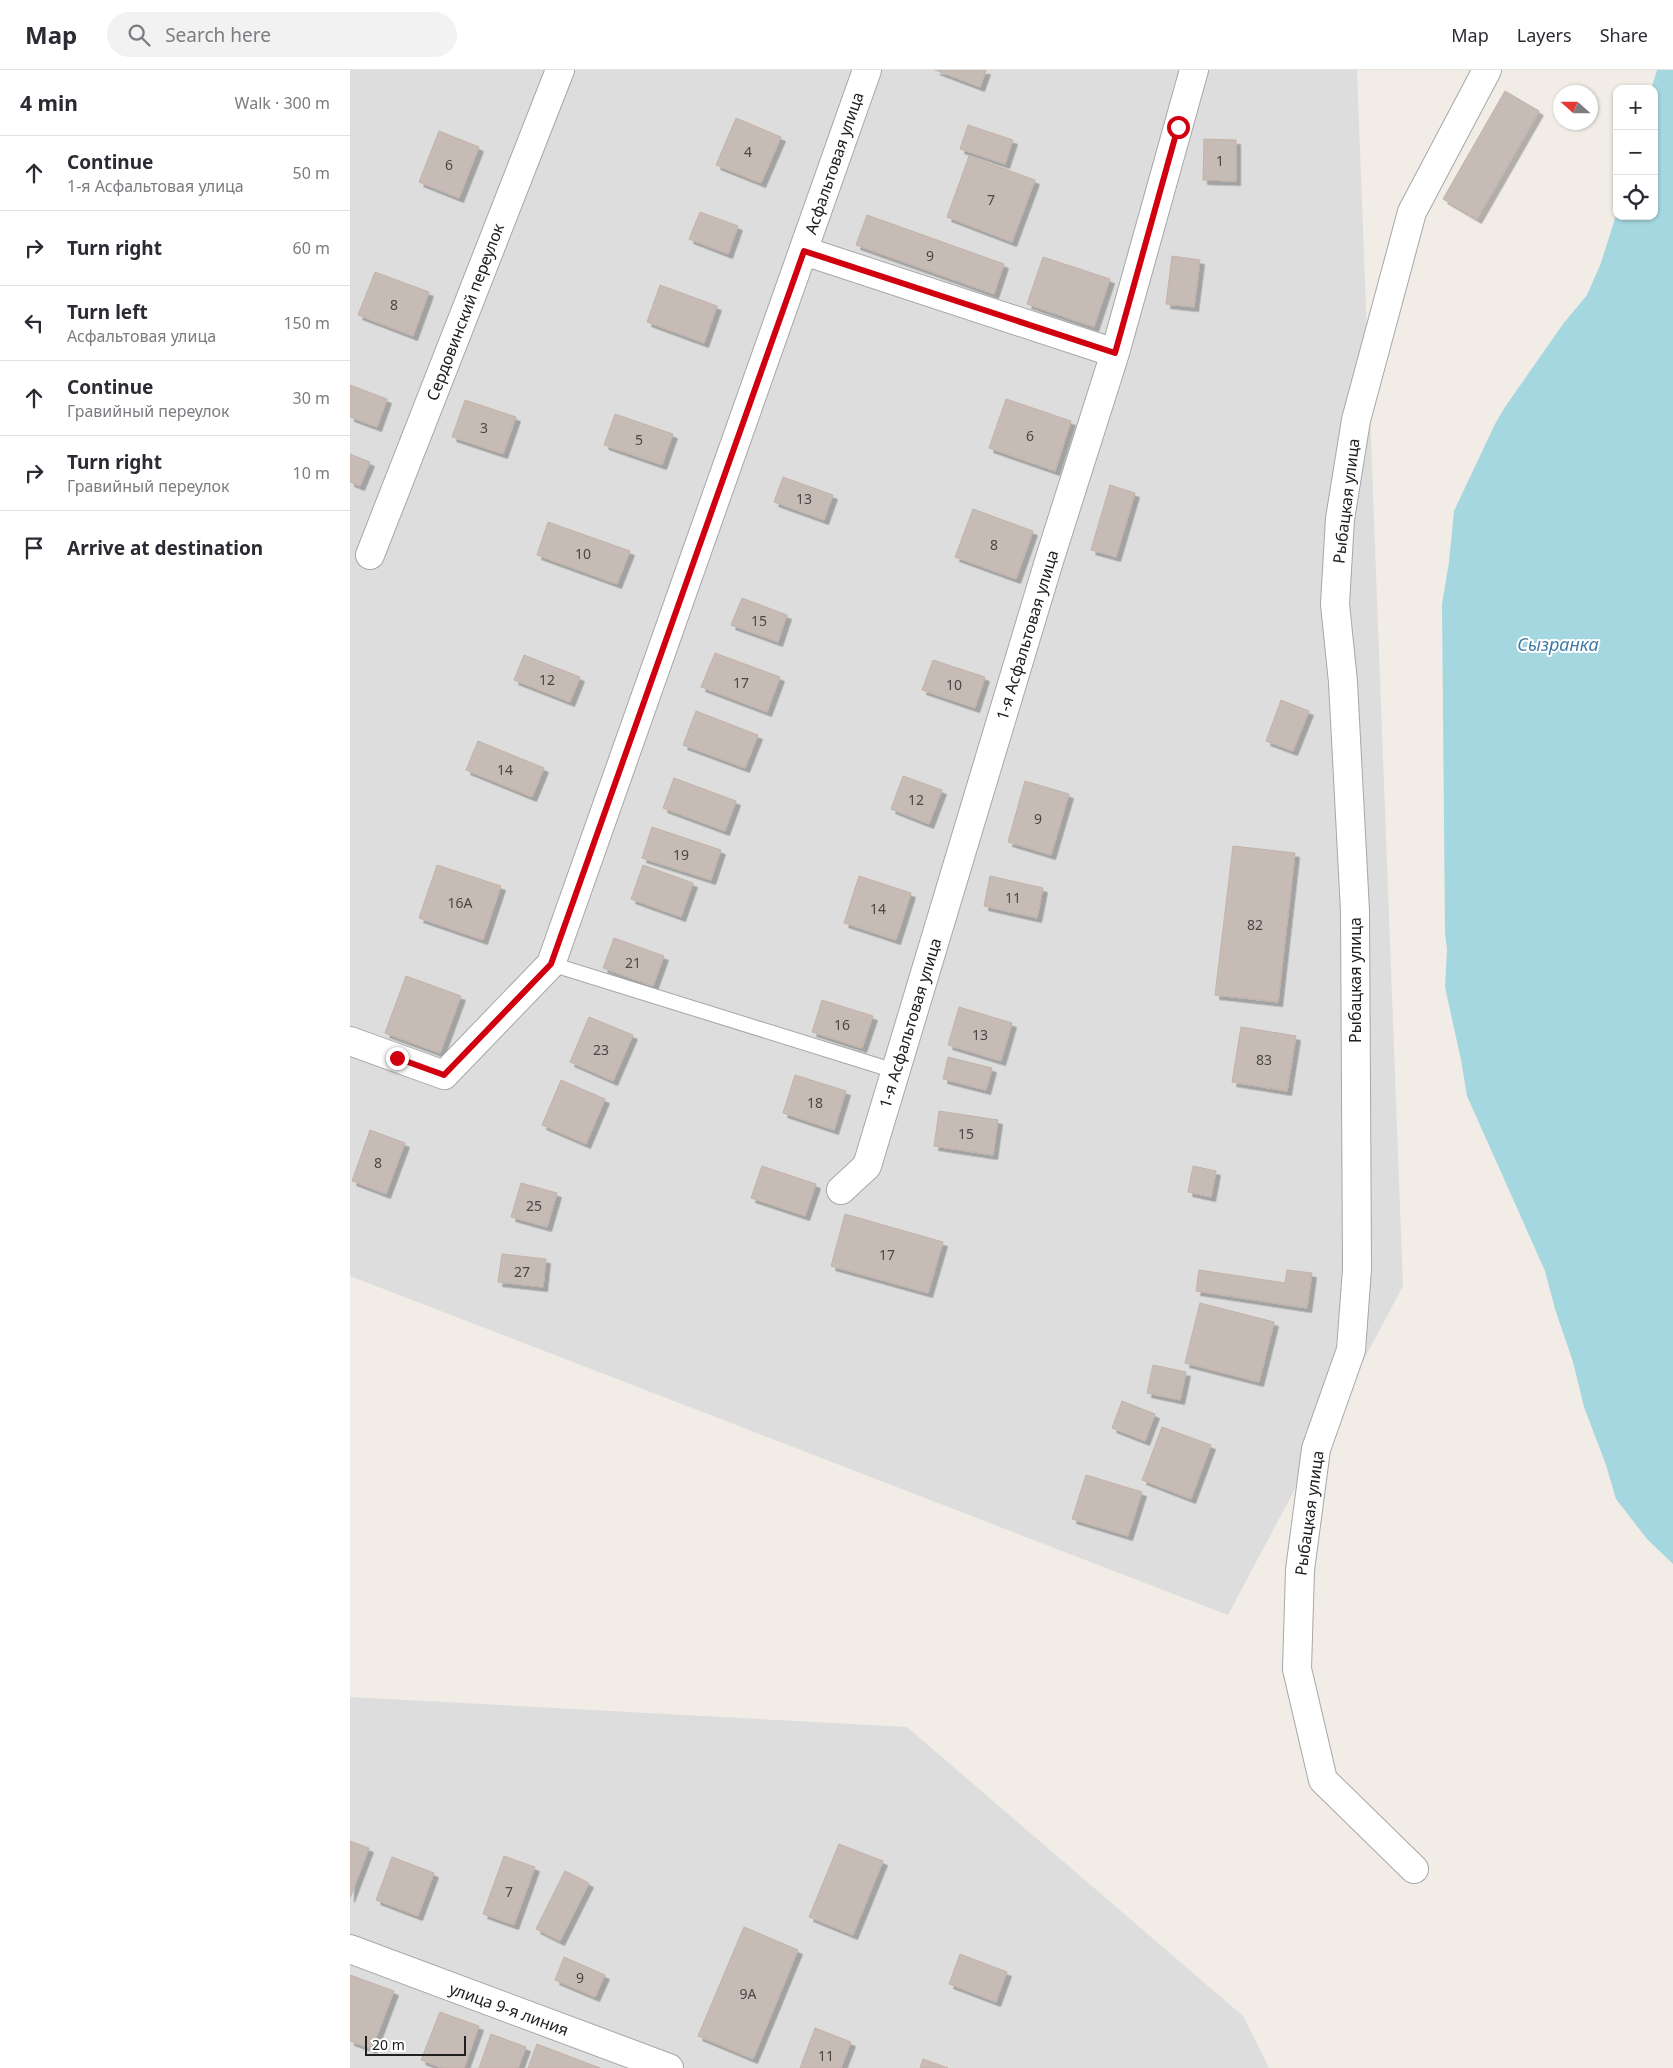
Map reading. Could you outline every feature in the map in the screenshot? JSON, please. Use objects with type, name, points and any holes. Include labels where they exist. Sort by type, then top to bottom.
[{"type":"street","name":"Сердовинский переулок","points":[[370,555],[560,70]]},
{"type":"street","name":"Асфальтовая улица","points":[[551,964],[804,251],[866,70]]},
{"type":"street","name":"1-я Асфальтовая улица","points":[[841,1190],[867,1166],[1046,570],[1115,353],[1194,70]]},
{"type":"street","name":"Рыбацкая улица","points":[[1414,1869],[1323,1780],[1296,1669],[1300,1570],[1316,1449],[1351,1350],[1357,1269],[1355,911],[1343,682],[1336,604],[1340,519],[1356,420],[1412,212],[1486,70]]},
{"type":"street","points":[[804,251],[1115,353]]},
{"type":"street","points":[[350,1041],[444,1075],[551,964]]},
{"type":"street","name":"улица 9-я линия","points":[[350,1949],[669,2068]]},
{"type":"lane","points":[[551,964],[895,1071]]},
{"type":"shaded area","points":[[350,70],[1357,70],[1403,1286],[1228,1615],[350,1276]]},
{"type":"shaded area","points":[[350,1697],[907,1727],[1243,2016],[1269,2068],[350,2068]]},
{"type":"water","name":"Сызранка","points":[[1657,70],[1673,70],[1673,1564],[1647,1539],[1616,1499],[1606,1465],[1584,1407],[1573,1362],[1555,1309],[1545,1271],[1467,1096],[1445,987],[1447,949],[1445,933],[1442,604],[1449,562],[1454,511],[1505,407],[1563,324],[1587,295],[1601,263],[1614,220],[1658,220],[1658,85],[1652,85]]},
{"type":"building","points":[[935,70],[986,70],[980,87]]},
{"type":"building","points":[[1505,91],[1539,111],[1477,219],[1443,199]]},
{"type":"building","points":[[736,118],[781,137],[761,183],[716,165]]},
{"type":"building","points":[[968,125],[1013,140],[1005,164],[960,149]]},
{"type":"building","points":[[439,131],[479,147],[459,198],[419,182]]},
{"type":"building","points":[[1204,139],[1236,140],[1236,181],[1203,180]]},
{"type":"building","points":[[969,156],[1035,180],[1012,242],[947,217]]},
{"type":"building","points":[[700,212],[738,226],[728,254],[689,239]]},
{"type":"building","points":[[867,215],[1004,264],[994,294],[856,245]]},
{"type":"building","points":[[1172,256],[1200,260],[1194,307],[1166,304]]},
{"type":"building","points":[[1043,257],[1110,279],[1094,327],[1027,304]]},
{"type":"building","points":[[375,272],[429,292],[413,336],[358,315]]},
{"type":"building","points":[[660,285],[717,306],[704,343],[647,322]]},
{"type":"building","points":[[350,385],[387,399],[377,427],[350,417]]},
{"type":"building","points":[[1006,399],[1071,421],[1055,471],[989,448]]},
{"type":"building","points":[[465,400],[516,417],[503,454],[452,437]]},
{"type":"building","points":[[615,414],[673,434],[662,465],[604,445]]},
{"type":"building","points":[[350,454],[370,462],[360,486],[350,482]]},
{"type":"building","points":[[783,477],[833,495],[824,520],[774,502]]},
{"type":"building","points":[[1110,485],[1135,493],[1116,557],[1091,550]]},
{"type":"building","points":[[973,509],[1033,531],[1016,579],[955,557]]},
{"type":"building","points":[[548,522],[630,551],[617,584],[537,555]]},
{"type":"building","points":[[742,598],[787,615],[778,642],[731,625]]},
{"type":"building","points":[[715,653],[780,677],[767,712],[701,687]]},
{"type":"building","points":[[524,655],[580,677],[570,702],[514,680]]},
{"type":"building","points":[[933,660],[985,677],[975,708],[922,690]]},
{"type":"building","points":[[1281,700],[1309,711],[1293,751],[1266,741]]},
{"type":"building","points":[[696,711],[758,735],[745,768],[683,745]]},
{"type":"building","points":[[478,741],[544,768],[532,797],[466,770]]},
{"type":"building","points":[[903,776],[942,790],[929,824],[891,809]]},
{"type":"building","points":[[674,778],[736,801],[725,831],[663,808]]},
{"type":"building","points":[[1025,781],[1069,794],[1051,855],[1008,842]]},
{"type":"building","points":[[652,827],[721,850],[711,880],[642,858]]},
{"type":"building","points":[[1233,846],[1295,853],[1278,1002],[1215,995]]},
{"type":"building","points":[[437,865],[501,886],[483,940],[419,918]]},
{"type":"building","points":[[643,865],[693,883],[681,917],[631,899]]},
{"type":"building","points":[[859,876],[911,893],[896,940],[844,923]]},
{"type":"building","points":[[990,876],[1043,888],[1037,918],[984,906]]},
{"type":"building","points":[[614,938],[664,956],[653,986],[603,968]]},
{"type":"building","points":[[406,976],[461,996],[440,1053],[385,1033]]},
{"type":"building","points":[[822,1000],[873,1016],[862,1048],[812,1032]]},
{"type":"building","points":[[959,1007],[1012,1023],[1001,1061],[948,1045]]},
{"type":"building","points":[[589,1017],[633,1035],[613,1081],[570,1062]]},
{"type":"building","points":[[1241,1027],[1296,1036],[1287,1091],[1232,1082]]},
{"type":"building","points":[[948,1057],[992,1068],[986,1090],[943,1079]]},
{"type":"building","points":[[795,1075],[846,1091],[834,1130],[783,1113]]},
{"type":"building","points":[[561,1080],[605,1099],[586,1144],[542,1125]]},
{"type":"building","points":[[939,1111],[998,1120],[993,1155],[934,1146]]},
{"type":"building","points":[[370,1130],[405,1143],[386,1194],[352,1181]]},
{"type":"building","points":[[762,1166],[816,1184],[805,1216],[751,1198]]},
{"type":"building","points":[[1193,1166],[1216,1171],[1211,1197],[1188,1192]]},
{"type":"building","points":[[521,1183],[557,1193],[547,1227],[511,1217]]},
{"type":"building","points":[[845,1214],[943,1242],[928,1293],[831,1266]]},
{"type":"building","points":[[502,1254],[546,1259],[543,1287],[498,1282]]},
{"type":"building","points":[[1199,1270],[1285,1283],[1287,1270],[1312,1273],[1307,1308],[1196,1291]]},
{"type":"building","points":[[1200,1303],[1274,1322],[1259,1382],[1185,1363]]},
{"type":"building","points":[[1153,1365],[1186,1372],[1180,1400],[1147,1393]]},
{"type":"building","points":[[1122,1401],[1155,1414],[1145,1441],[1112,1428]]},
{"type":"building","points":[[1162,1427],[1211,1445],[1191,1499],[1142,1480]]},
{"type":"building","points":[[1086,1475],[1142,1492],[1128,1536],[1072,1519]]},
{"type":"building","points":[[350,1841],[369,1848],[350,1898]]},
{"type":"building","points":[[839,1844],[883,1861],[853,1935],[809,1917]]},
{"type":"building","points":[[504,1856],[535,1867],[514,1925],[483,1914]]},
{"type":"building","points":[[392,1857],[434,1873],[418,1916],[376,1900]]},
{"type":"building","points":[[565,1871],[589,1883],[560,1941],[536,1929]]},
{"type":"building","points":[[744,1927],[798,1950],[753,2059],[698,2036]]},
{"type":"building","points":[[960,1954],[1007,1972],[996,2002],[949,1984]]},
{"type":"building","points":[[564,1957],[605,1975],[595,1997],[555,1980]]},
{"type":"building","points":[[350,1975],[394,1991],[372,2049],[350,2041]]},
{"type":"building","points":[[440,2012],[479,2026],[464,2068],[442,2068],[421,2060]]},
{"type":"building","points":[[815,2028],[851,2042],[841,2068],[800,2068]]},
{"type":"building","points":[[491,2034],[526,2047],[518,2068],[479,2068]]},
{"type":"building","points":[[537,2044],[600,2068],[528,2068]]},
{"type":"building","points":[[923,2059],[948,2068],[920,2068]]},
{"type":"route","points":[[397,1058],[444,1075],[551,964],[804,251],[1115,353],[1178,127]]}]
